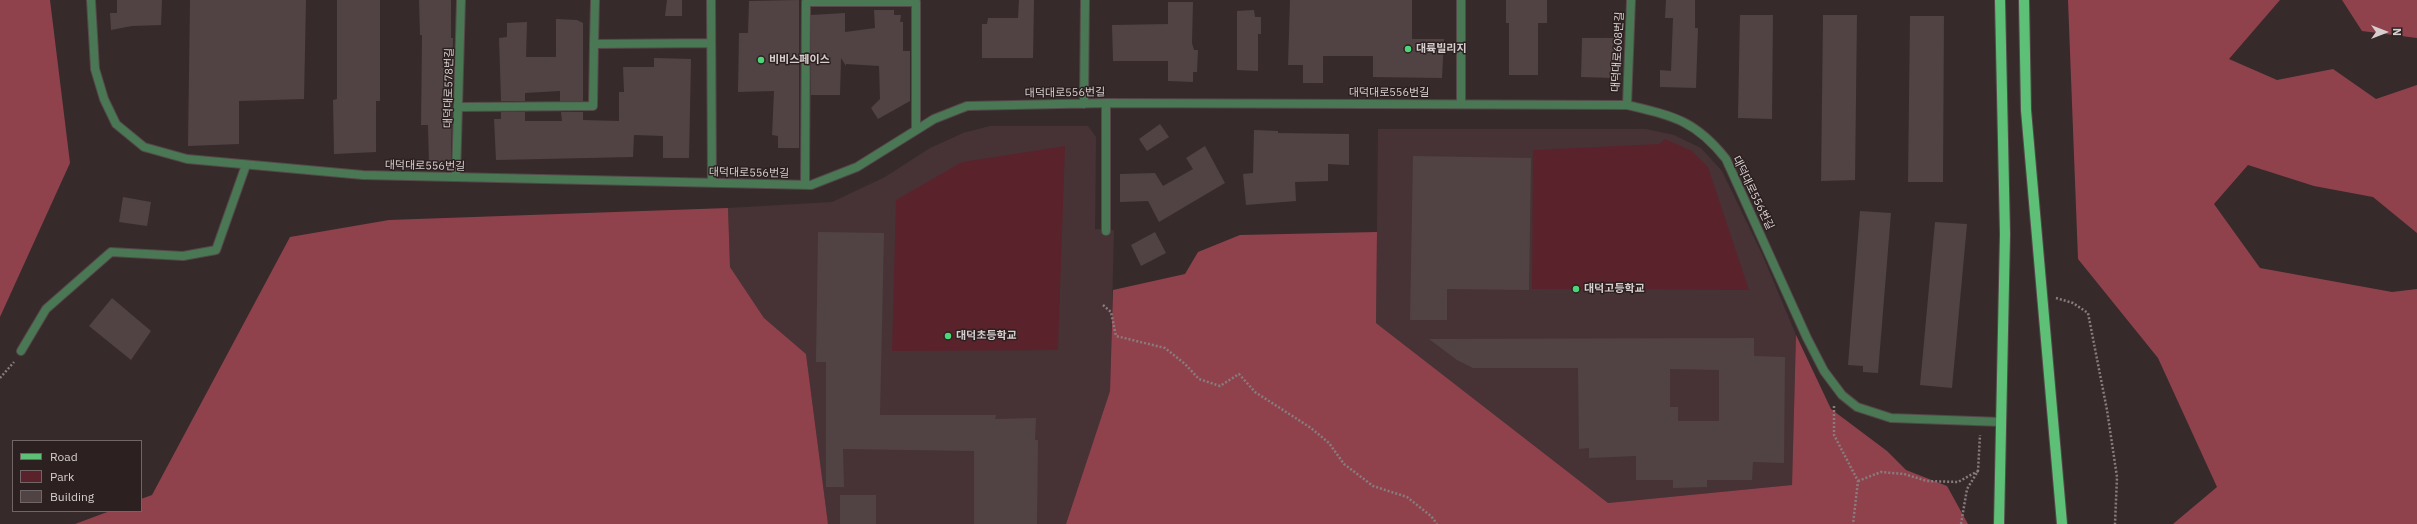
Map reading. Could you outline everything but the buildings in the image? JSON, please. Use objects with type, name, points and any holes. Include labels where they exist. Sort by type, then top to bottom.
[{"type":"main road","points":[[1999,524],[2005,234],[2000,0]]},
{"type":"main road","points":[[2024,0],[2026,110],[2044,297],[2062,524]]},
{"type":"street","name":"대덕대로556번길","points":[[91,0],[95,69],[104,99],[116,124],[144,147],[186,159],[363,175],[810,185],[857,167],[934,119],[967,106],[1106,103],[1627,105],[1673,116],[1688,123],[1715,146],[1726,159],[1807,338],[1831,380],[1842,395],[1858,407],[1891,418],[2002,422]]},
{"type":"street","name":"대덕대로578번길","points":[[456,178],[460,107],[461,0]]},
{"type":"street","points":[[460,107],[592,106],[595,0]]},
{"type":"street","points":[[711,0],[712,183]]},
{"type":"street","points":[[1084,104],[1085,0]]},
{"type":"street","points":[[1461,104],[1462,0]]},
{"type":"street","name":"대덕대로608번길","points":[[1627,105],[1632,0]]},
{"type":"street","points":[[805,185],[806,2],[916,2],[916,130]]},
{"type":"street","points":[[594,44],[711,43]]},
{"type":"street","points":[[1106,103],[1106,231]]},
{"type":"street","points":[[21,351],[46,309],[111,252],[183,256],[216,250],[246,165]]},
{"type":"path","points":[[2044,297],[2062,299],[2088,313],[2117,477],[2115,524]]},
{"type":"path","points":[[1103,305],[1111,312],[1116,336],[1165,348],[1185,364],[1199,379],[1220,386],[1239,374],[1255,392],[1311,428],[1329,443],[1344,464],[1374,486],[1407,497],[1431,516],[1437,524]]},
{"type":"path","points":[[0,378],[21,351]]},
{"type":"path","points":[[1831,380],[1834,395],[1834,435],[1858,481],[1853,524]]},
{"type":"path","points":[[1961,524],[1967,489],[1978,471],[1980,430]]},
{"type":"path","points":[[1858,481],[1881,472],[1904,474],[1928,481],[1958,482],[1978,471]]},
{"type":"shaded area","points":[[0,0],[50,0],[70,163],[0,317]]},
{"type":"shaded area","points":[[2068,0],[2280,0],[2229,59],[2277,80],[2333,69],[2376,99],[2417,85],[2417,233],[2373,197],[2314,186],[2248,165],[2214,204],[2260,268],[2392,292],[2417,289],[2417,524],[2173,524],[2217,487],[2158,358],[2078,259]]},
{"type":"shaded area","points":[[2342,0],[2417,0],[2417,38],[2362,31]]},
{"type":"shaded area","name":"대덕초등학교","points":[[990,126],[1088,126],[1096,137],[1095,229],[1114,230],[1110,391],[1066,524],[828,524],[806,354],[764,318],[730,267],[728,208],[832,202],[885,177],[930,148],[963,133]]},
{"type":"shaded area","name":"대덕고등학교","points":[[1378,129],[1646,129],[1674,135],[1701,148],[1722,171],[1762,254],[1796,335],[1792,485],[1608,503],[1376,323]]},
{"type":"shaded area","points":[[728,208],[730,267],[764,318],[806,354],[828,524],[75,524],[107,512],[142,512],[142,499],[152,495],[290,237],[389,220]]},
{"type":"shaded area","points":[[1377,232],[1376,323],[1608,503],[1792,485],[1796,335],[1831,409],[1887,451],[1906,470],[1947,486],[1968,524],[1066,524],[1110,391],[1113,290],[1185,274],[1198,252],[1240,235]]},
{"type":"green space","points":[[1665,139],[1692,151],[1708,167],[1749,290],[1532,289],[1533,150],[1659,144]]},
{"type":"green space","points":[[1065,146],[1058,350],[892,351],[896,200],[962,162]]},
{"type":"place","name":"대륙빌리지","points":[[1408,49]]},
{"type":"place","name":"비비스페이스","points":[[761,60]]},
{"type":"place","name":"대덕고등학교","points":[[1576,289]]},
{"type":"place","name":"대덕초등학교","points":[[948,336]]}]
